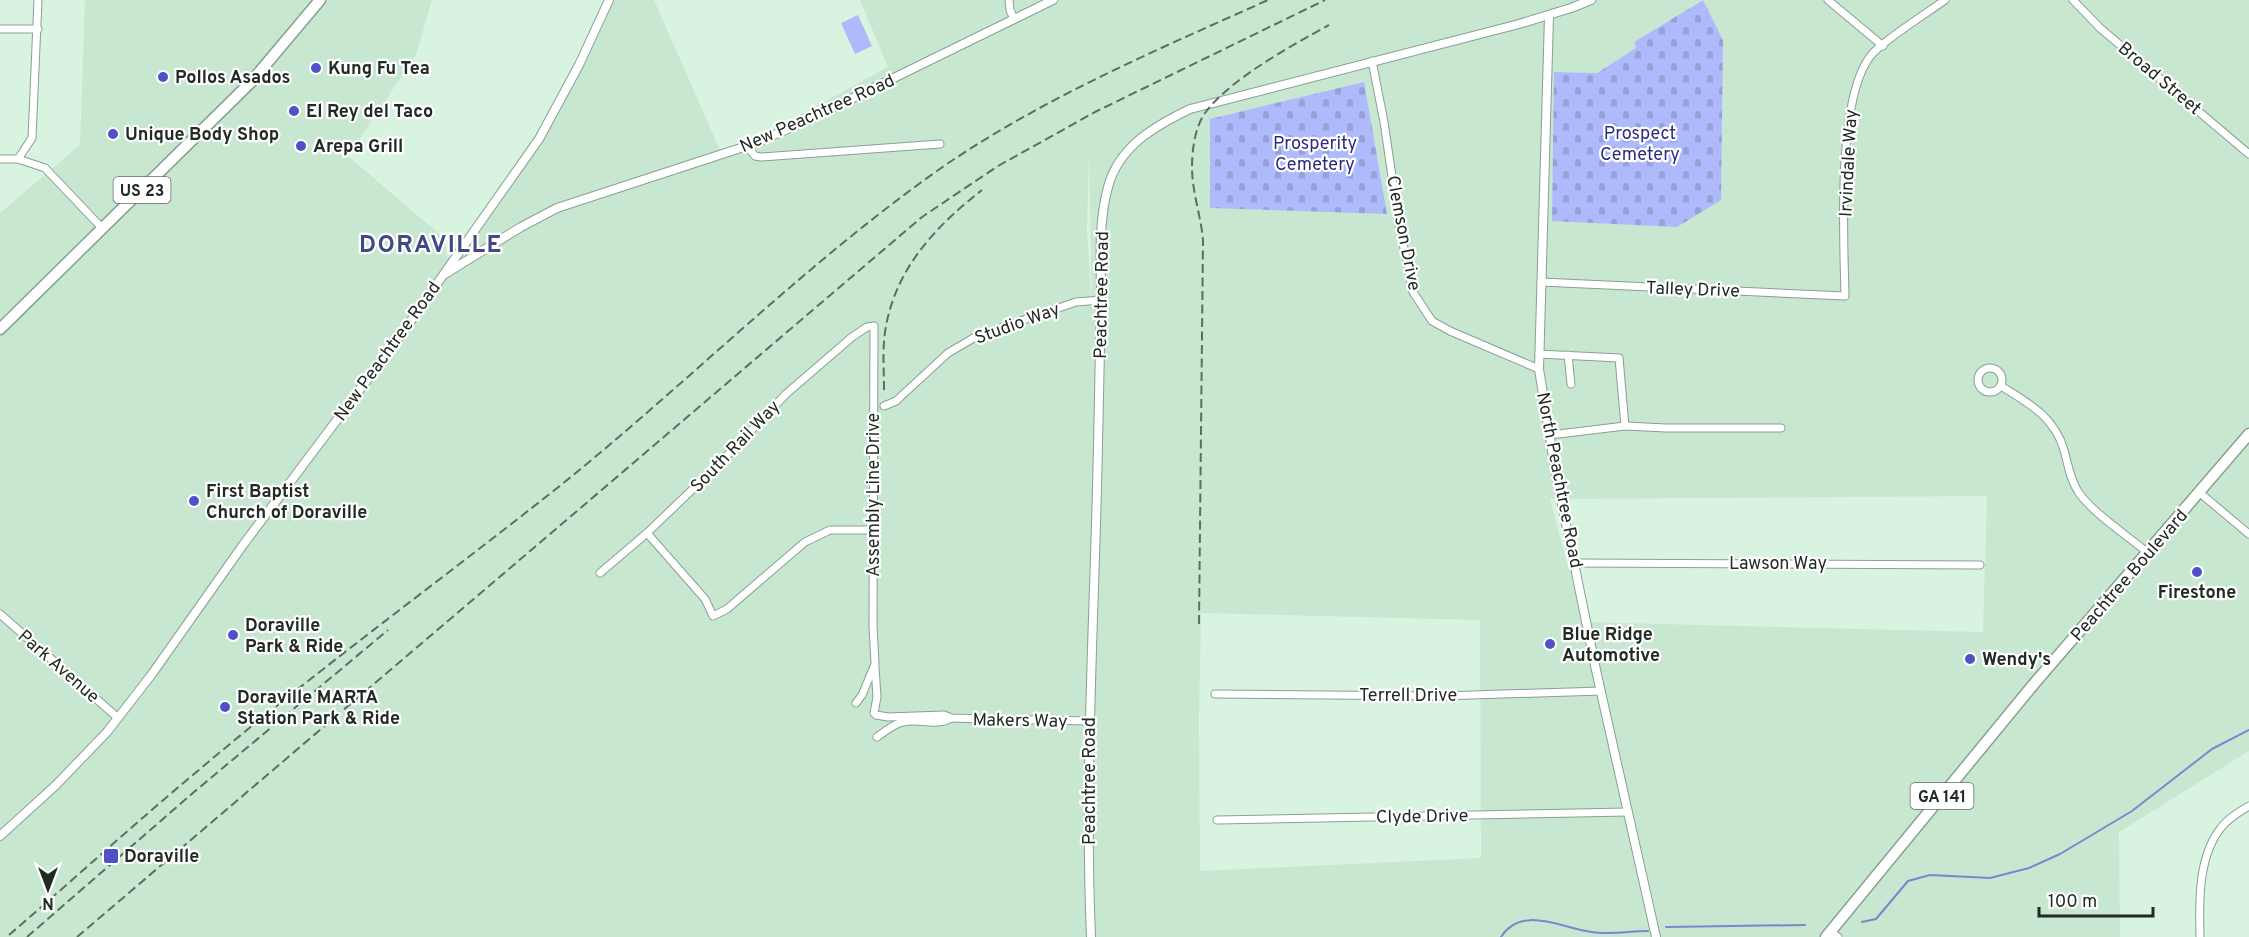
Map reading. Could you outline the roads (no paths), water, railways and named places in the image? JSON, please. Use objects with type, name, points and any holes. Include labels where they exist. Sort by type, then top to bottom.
[{"type":"main road","name":"US 23","points":[[0,328],[250,82],[320,0]]},
{"type":"main road","name":"Peachtree Boulevard","points":[[1831,935],[2033,685],[2249,434]]},
{"type":"street","points":[[18,159],[32,138],[38,0]]},
{"type":"street","points":[[442,276],[539,139],[566,92],[609,0]]},
{"type":"street","points":[[1009,0],[1014,19]]},
{"type":"street","name":"New Peachtree Road","points":[[0,836],[56,785],[91,749],[152,674],[243,545],[403,332],[442,276],[521,227],[557,208],[747,146],[808,120],[1053,0]]},
{"type":"street","name":"Peachtree Road","points":[[1091,937],[1088,849],[1089,721],[1097,510],[1103,216],[1108,186],[1117,165],[1142,136],[1161,122],[1190,109],[1549,16],[1591,0]]},
{"type":"street","points":[[1828,0],[1882,46]]},
{"type":"street","name":"Irvindale Way","points":[[1845,296],[1844,204],[1850,107],[1857,80],[1868,60],[1882,46],[1945,0]]},
{"type":"street","name":"Broad Street","points":[[2073,0],[2100,28],[2249,154]]},
{"type":"street","name":"North Peachtree Road","points":[[1549,16],[1539,369],[1556,475],[1656,937]]},
{"type":"street","points":[[0,29],[38,29]]},
{"type":"street","name":"Clemson Drive","points":[[1372,61],[1384,122],[1399,224],[1413,292],[1432,321],[1539,369]]},
{"type":"street","points":[[747,146],[755,156],[761,158],[940,144]]},
{"type":"street","points":[[0,159],[18,159],[45,168],[102,228]]},
{"type":"street","name":"Talley Drive","points":[[1541,282],[1845,296]]},
{"type":"street","name":"Studio Way","points":[[885,406],[896,401],[948,354],[977,336],[1076,302],[1101,300]]},
{"type":"street","name":"Assembly Line Drive","points":[[874,326],[873,626],[877,696],[875,714]]},
{"type":"street","name":"South Rail Way","points":[[600,573],[647,533],[721,462],[786,394],[852,337],[867,327],[874,326]]},
{"type":"street","points":[[1539,354],[1618,357],[1625,426]]},
{"type":"street","points":[[1568,355],[1571,384]]},
{"type":"street","points":[[2001,386],[2036,408],[2048,419],[2061,441],[2069,473],[2080,494],[2148,554]]},
{"type":"street","points":[[1550,435],[1625,426],[1781,428]]},
{"type":"street","points":[[2200,493],[2249,534]]},
{"type":"street","points":[[647,533],[705,600],[712,616],[727,609],[805,543],[830,530],[874,530]]},
{"type":"street","name":"Lawson Way","points":[[1576,563],[1980,565]]},
{"type":"street","name":"Park Avenue","points":[[0,614],[118,717]]},
{"type":"street","name":"Assembly Line Drive","points":[[856,703],[862,695],[875,664]]},
{"type":"street","name":"Terrell Drive","points":[[1215,694],[1441,696],[1601,691]]},
{"type":"street","name":"Makers Way","points":[[875,714],[888,717],[944,715],[951,718],[1089,721]]},
{"type":"street","name":"Makers Way","points":[[878,736],[894,725],[905,721],[945,722],[951,718]]},
{"type":"street","points":[[2200,937],[2201,887],[2210,848],[2220,828],[2249,806]]},
{"type":"street","name":"Clyde Drive","points":[[1217,820],[1628,812]]},
{"type":"waterway","points":[[1862,922],[1876,919],[1908,881],[1930,875],[1990,878],[2029,868],[2060,854],[2132,811],[2212,749],[2249,730]]},
{"type":"waterway","points":[[1501,937],[1510,927],[1531,920],[1599,933],[1648,931]]},
{"type":"waterway","points":[[1666,927],[1805,925]]},
{"type":"railway","points":[[9,935],[244,732],[561,485],[797,281],[894,203],[982,141],[1062,96],[1268,0]]},
{"type":"railway","points":[[77,937],[922,217],[998,166],[1095,112],[1325,0]]},
{"type":"railway","points":[[1199,624],[1203,240],[1192,176],[1195,139],[1205,113],[1230,88],[1262,64],[1329,25]]},
{"type":"railway","points":[[884,390],[886,326],[899,285],[921,249],[934,233],[982,190]]},
{"type":"railway","points":[[27,937],[194,792],[388,630]]},
{"type":"place","name":"Kung Fu Tea","points":[[316,68]]},
{"type":"place","name":"Pollos Asados","points":[[163,77]]},
{"type":"place","name":"El Rey del Taco","points":[[294,111]]},
{"type":"place","name":"Unique Body Shop","points":[[113,134]]},
{"type":"place","name":"Arepa Grill","points":[[301,146]]},
{"type":"place","name":"First Baptist Church of Doraville","points":[[194,501]]},
{"type":"place","name":"Firestone","points":[[2197,572]]},
{"type":"place","name":"Doraville Park & Ride","points":[[233,635]]},
{"type":"place","name":"Blue Ridge Automotive","points":[[1550,644]]},
{"type":"place","name":"Wendy's","points":[[1970,659]]},
{"type":"place","name":"Doraville MARTA Station Park & Ride","points":[[225,707]]},
{"type":"place","name":"Doraville","points":[[111,856]]},
{"type":"district","name":"DORAVILLE","points":[[431,244]]},
{"type":"park label","name":"Prospect Cemetery","points":[[1640,143]]},
{"type":"park label","name":"Prosperity Cemetery","points":[[1315,153]]}]
